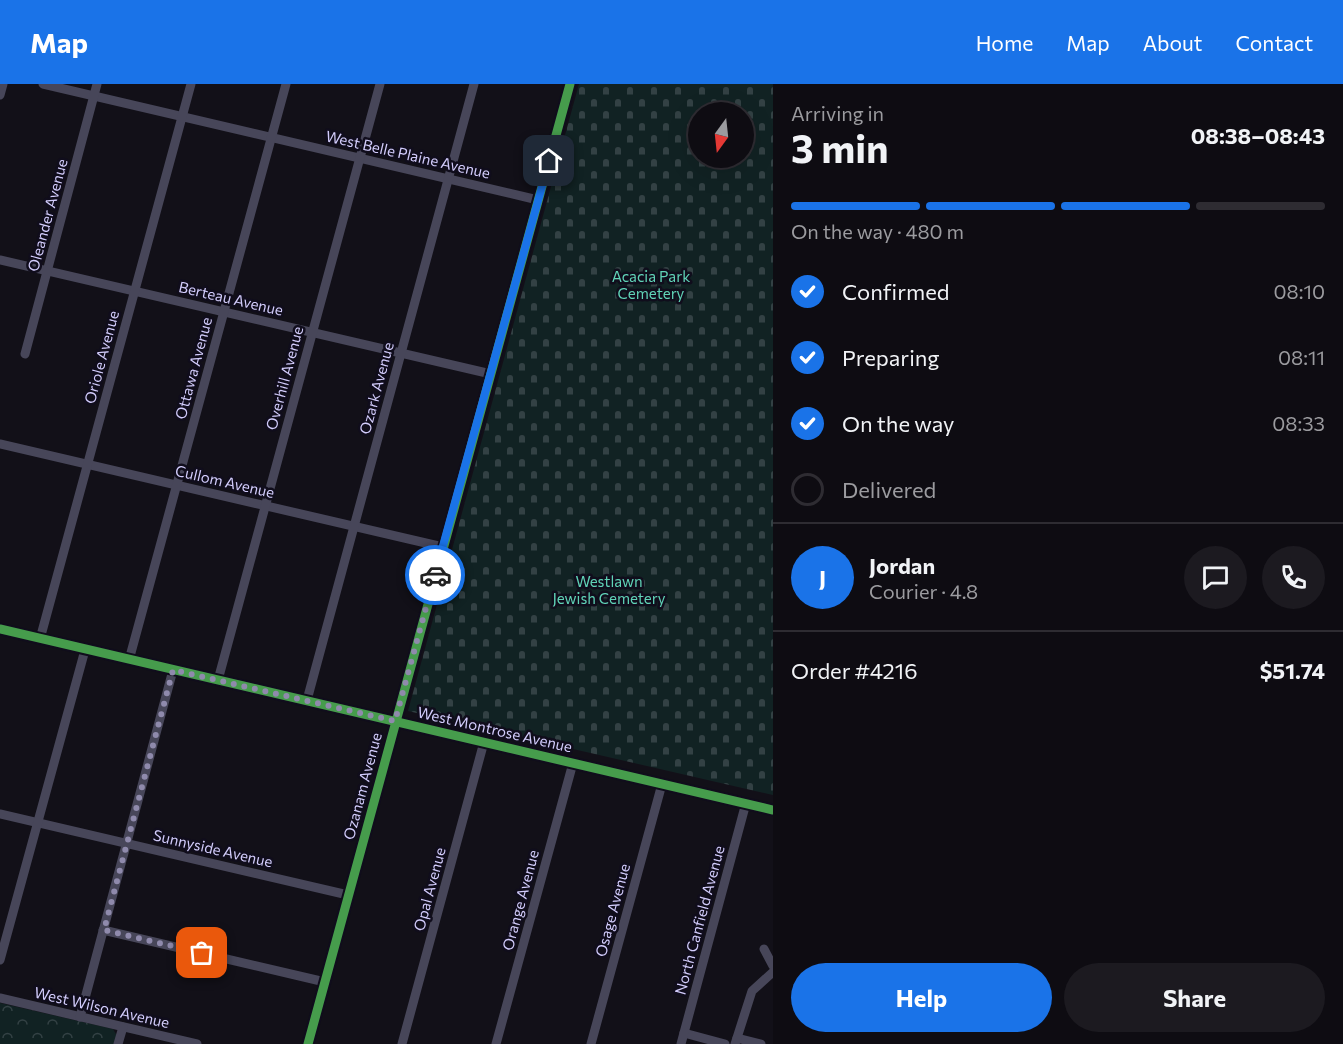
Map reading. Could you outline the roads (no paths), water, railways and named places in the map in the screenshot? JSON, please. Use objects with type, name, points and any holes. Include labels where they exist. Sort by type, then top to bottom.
[{"type":"street","points":[[0,95],[3,84]]},
{"type":"street","name":"West Belle Plaine Avenue","points":[[43,84],[538,200]]},
{"type":"street","name":"Oleander Avenue","points":[[25,354],[98,84]]},
{"type":"street","name":"Oriole Avenue","points":[[40,639],[191,84]]},
{"type":"street","name":"Ottawa Avenue","points":[[129,660],[286,84]]},
{"type":"street","name":"Overhill Avenue","points":[[218,680],[380,84]]},
{"type":"street","name":"Ozark Avenue","points":[[307,700],[474,84]]},
{"type":"street","name":"Ozanam Avenue","points":[[308,1044],[570,84]]},
{"type":"street","name":"Berteau Avenue","points":[[0,260],[490,374]]},
{"type":"street","name":"Cullom Avenue","points":[[0,444],[443,548]]},
{"type":"street","name":"West Montrose Avenue","points":[[0,629],[773,810]]},
{"type":"street","points":[[0,960],[85,650]]},
{"type":"street","points":[[80,1017],[173,670]]},
{"type":"street","name":"Opal Avenue","points":[[402,1044],[484,742]]},
{"type":"street","name":"Orange Avenue","points":[[496,1044],[573,763]]},
{"type":"street","name":"Osage Avenue","points":[[591,1044],[662,784]]},
{"type":"street","name":"North Canfield Avenue","points":[[681,1044],[746,803]]},
{"type":"street","name":"Sunnyside Avenue","points":[[0,814],[348,895]]},
{"type":"street","points":[[104,930],[325,982]]},
{"type":"street","points":[[764,949],[773,966]]},
{"type":"street","points":[[760,1044],[736,1041],[752,991],[773,972]]},
{"type":"street","name":"West Wilson Avenue","points":[[0,998],[197,1044]]},
{"type":"street","points":[[118,1044],[123,1027]]},
{"type":"street","points":[[684,1033],[725,1044]]},
{"type":"park label","name":"Acacia Park Cemetery","points":[[651,284]]},
{"type":"park label","name":"Westlawn Jewish Cemetery","points":[[609,590]]}]
